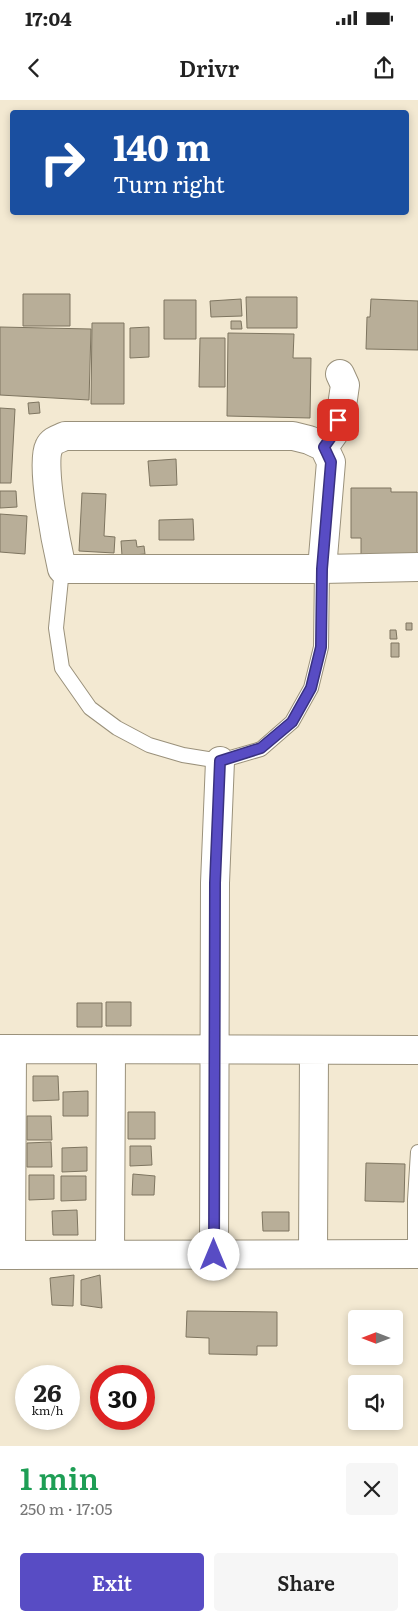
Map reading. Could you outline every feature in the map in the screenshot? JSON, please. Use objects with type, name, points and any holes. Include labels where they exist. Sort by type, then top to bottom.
[{"type":"street","points":[[324,447],[334,433],[342,406],[345,385],[340,374]]},
{"type":"street","points":[[322,569],[331,462],[324,447],[310,440],[293,436],[65,436],[53,441],[49,447],[45,461],[54,528],[62,569],[322,569],[418,567]]},
{"type":"street","points":[[214,1255],[215,883],[220,761]]},
{"type":"street","points":[[417,1254],[5,1255],[6,1049],[418,1050]]},
{"type":"street","points":[[110,1255],[111,1050]]},
{"type":"street","points":[[313,1254],[314,1050]]},
{"type":"lane","points":[[62,569],[56,628],[62,668],[90,708],[117,728],[149,745],[183,755],[220,761],[261,748],[292,722],[311,688],[321,647],[322,569]]},
{"type":"lane","points":[[417,1254],[415,1200],[418,1152]]},
{"type":"building","points":[[23,294],[70,294],[70,326],[23,326]]},
{"type":"building","points":[[246,297],[297,297],[297,328],[247,328]]},
{"type":"building","points":[[241,299],[242,316],[211,317],[210,301]]},
{"type":"building","points":[[371,299],[418,301],[418,350],[366,349],[367,317],[370,317]]},
{"type":"building","points":[[164,300],[196,300],[196,339],[164,339]]},
{"type":"building","points":[[231,321],[241,321],[242,329],[231,329]]},
{"type":"building","points":[[92,323],[124,323],[124,404],[91,404]]},
{"type":"building","points":[[0,327],[91,329],[89,400],[0,395]]},
{"type":"building","points":[[149,327],[149,357],[130,358],[130,328]]},
{"type":"building","points":[[228,333],[294,334],[293,358],[311,358],[310,418],[227,416]]},
{"type":"building","points":[[200,338],[225,338],[225,387],[199,387]]},
{"type":"building","points":[[39,402],[40,413],[29,414],[28,403]]},
{"type":"building","points":[[0,408],[15,409],[11,483],[0,483]]},
{"type":"building","points":[[176,459],[177,485],[150,486],[148,461]]},
{"type":"building","points":[[351,488],[391,488],[391,492],[417,492],[417,556],[361,557],[361,538],[351,538]]},
{"type":"building","points":[[0,491],[16,491],[17,507],[0,508]]},
{"type":"building","points":[[82,493],[106,494],[104,536],[115,537],[114,553],[79,551]]},
{"type":"building","points":[[0,514],[27,516],[25,554],[0,552]]},
{"type":"building","points":[[193,519],[194,540],[159,540],[159,520]]},
{"type":"building","points":[[136,540],[137,547],[144,546],[145,554],[122,556],[121,541]]},
{"type":"building","points":[[406,623],[412,623],[412,630],[406,630]]},
{"type":"building","points":[[390,630],[396,630],[397,639],[390,639]]},
{"type":"building","points":[[391,643],[399,643],[399,657],[391,657]]},
{"type":"building","points":[[106,1002],[131,1002],[131,1026],[106,1026]]},
{"type":"building","points":[[77,1003],[102,1003],[102,1027],[77,1027]]},
{"type":"building","points":[[33,1076],[58,1076],[59,1100],[33,1101]]},
{"type":"building","points":[[88,1091],[88,1116],[63,1116],[63,1092]]},
{"type":"building","points":[[128,1112],[155,1112],[155,1139],[128,1139]]},
{"type":"building","points":[[27,1116],[51,1116],[52,1140],[27,1140]]},
{"type":"building","points":[[51,1142],[52,1167],[27,1167],[27,1143]]},
{"type":"building","points":[[130,1146],[151,1146],[152,1165],[130,1166]]},
{"type":"building","points":[[87,1147],[87,1171],[62,1172],[62,1148]]},
{"type":"building","points":[[366,1163],[405,1164],[404,1202],[365,1201]]},
{"type":"building","points":[[133,1174],[155,1176],[154,1195],[132,1195]]},
{"type":"building","points":[[29,1175],[54,1175],[54,1199],[29,1200]]},
{"type":"building","points":[[61,1176],[86,1176],[86,1200],[61,1201]]},
{"type":"building","points":[[77,1210],[78,1235],[53,1235],[52,1211]]},
{"type":"building","points":[[262,1212],[289,1212],[289,1231],[263,1231]]},
{"type":"building","points":[[74,1275],[73,1306],[52,1305],[50,1278]]},
{"type":"building","points":[[100,1275],[102,1308],[81,1305],[81,1280]]},
{"type":"building","points":[[187,1311],[277,1312],[277,1346],[257,1346],[257,1355],[209,1354],[209,1338],[186,1337]]},
{"type":"route","points":[[214,1255],[215,883],[220,761],[261,748],[292,722],[311,688],[321,647],[322,569],[331,462],[324,447],[334,433],[338,420]]}]
